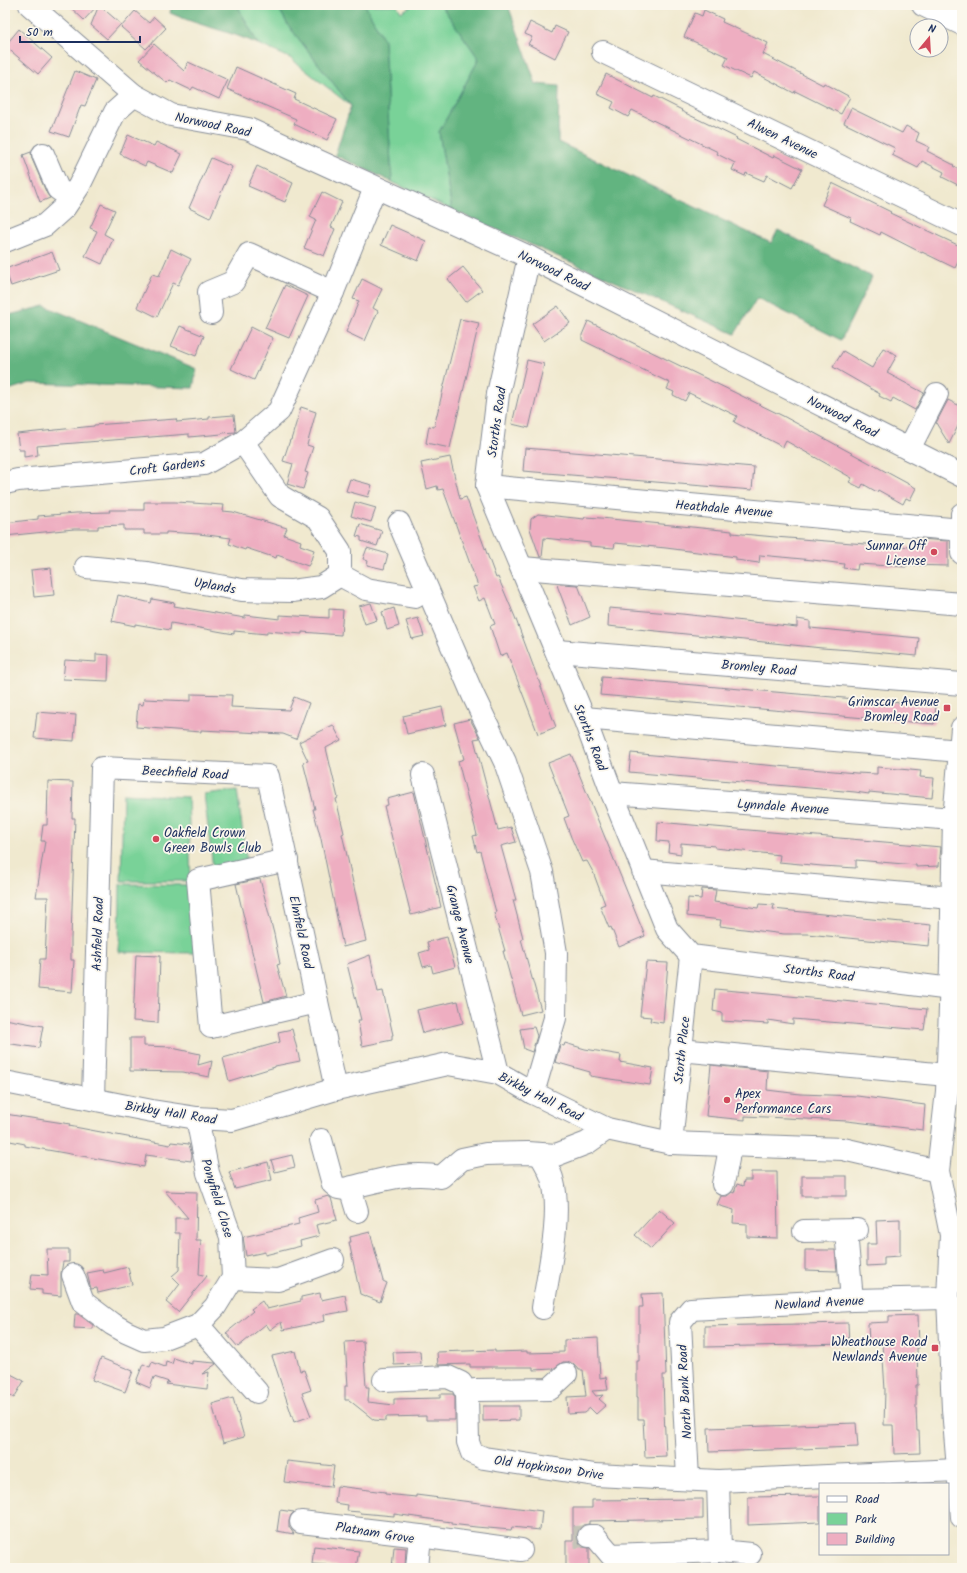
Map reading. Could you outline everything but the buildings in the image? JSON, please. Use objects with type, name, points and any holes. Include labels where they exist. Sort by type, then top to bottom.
[{"type":"street","name":"Norwood Road","points":[[30,5],[134,95],[171,115],[248,129],[529,257],[962,476]]},
{"type":"street","points":[[923,5],[962,24]]},
{"type":"street","name":"Alwen Avenue","points":[[603,52],[962,225]]},
{"type":"street","points":[[5,241],[44,225],[65,207],[79,186],[115,112],[134,95]]},
{"type":"street","points":[[43,154],[58,189],[71,198]]},
{"type":"street","name":"Croft Gardens","points":[[5,483],[18,480],[204,464],[243,442],[279,411],[333,292],[375,188]]},
{"type":"street","points":[[211,313],[209,292],[233,282],[249,254],[333,292]]},
{"type":"street","name":"Storths Road","points":[[529,257],[498,394],[487,486],[557,651],[667,929],[691,956],[954,1001]]},
{"type":"street","points":[[909,449],[937,394]]},
{"type":"street","points":[[243,442],[280,496],[318,518],[340,551],[340,575],[366,589],[415,596]]},
{"type":"street","name":"Heathdale Avenue","points":[[487,486],[962,522]]},
{"type":"street","points":[[962,522],[962,552]]},
{"type":"street","points":[[399,523],[473,695],[505,762],[542,872],[556,953],[556,1018],[533,1093]]},
{"type":"street","name":"Uplands","points":[[86,567],[147,573],[242,590],[292,591],[321,587],[340,575]]},
{"type":"street","points":[[522,568],[962,604]]},
{"type":"street","name":"Bromley Road","points":[[557,651],[962,684]]},
{"type":"street","points":[[584,718],[960,751]]},
{"type":"street","points":[[962,728],[954,819],[958,852],[952,898],[957,920],[952,1086],[938,1172],[956,1235],[948,1298],[958,1409],[958,1470],[962,1517]]},
{"type":"street","name":"Beechfield Road","points":[[102,768],[268,776]]},
{"type":"street","name":"Ashfield Road","points":[[93,1099],[102,768]]},
{"type":"street","name":"Grange Avenue","points":[[423,775],[498,1073]]},
{"type":"street","name":"Elmfield Road","points":[[268,776],[336,1089]]},
{"type":"street","name":"Lynndale Avenue","points":[[612,793],[954,819]]},
{"type":"street","points":[[287,860],[198,880],[211,1027],[317,1002]]},
{"type":"street","points":[[643,871],[952,898]]},
{"type":"street","name":"Storth Place","points":[[671,1144],[691,956]]},
{"type":"street","points":[[680,1050],[952,1086]]},
{"type":"street","name":"Birkby Hall Road","points":[[5,1082],[197,1118],[232,1120],[336,1089],[448,1064],[498,1073],[533,1093],[606,1129],[671,1144],[843,1149],[938,1172]]},
{"type":"street","name":"Ponyfield Close","points":[[197,1118],[208,1173],[231,1237],[233,1278]]},
{"type":"street","points":[[321,1140],[333,1184],[338,1188],[344,1189],[402,1176],[429,1174],[441,1177],[462,1159],[486,1154],[528,1153],[556,1155],[587,1143],[606,1129]]},
{"type":"street","points":[[723,1184],[729,1146]]},
{"type":"street","points":[[540,1154],[553,1180],[556,1208],[553,1241],[542,1308]]},
{"type":"street","points":[[350,1188],[357,1211]]},
{"type":"street","points":[[804,1231],[852,1230],[852,1300]]},
{"type":"street","points":[[73,1275],[84,1302],[112,1324],[144,1340],[164,1338],[198,1325],[215,1307],[233,1278],[278,1280],[333,1260]]},
{"type":"street","name":"Newland Avenue","points":[[691,1309],[852,1300],[948,1298]]},
{"type":"street","name":"North Bank Road","points":[[688,1479],[680,1322],[691,1309]]},
{"type":"street","points":[[198,1325],[257,1392]]},
{"type":"street","points":[[384,1380],[448,1377],[461,1382],[467,1394],[475,1390],[550,1389],[566,1374]]},
{"type":"street","name":"Old Hopkinson Drive","points":[[467,1394],[468,1442],[472,1453],[484,1458],[595,1475],[718,1481],[958,1470]]},
{"type":"street","points":[[718,1481],[720,1551]]},
{"type":"street","name":"Platnam Grove","points":[[301,1522],[420,1536],[417,1568]]},
{"type":"street","points":[[420,1536],[521,1550]]},
{"type":"street","points":[[589,1536],[595,1536],[611,1555],[720,1551],[750,1554]]},
{"type":"green space","points":[[172,5],[237,5],[258,44],[170,13]]},
{"type":"green space","points":[[237,5],[277,5],[288,25],[351,106],[290,58],[258,44]]},
{"type":"green space","points":[[277,5],[365,5],[384,40],[392,182],[335,155],[351,106],[288,25]]},
{"type":"green space","points":[[365,5],[397,5],[401,12],[413,5],[441,5],[479,59],[439,132],[452,210],[392,182],[384,41]]},
{"type":"green space","points":[[441,5],[508,5],[536,84],[559,86],[558,142],[771,243],[778,230],[872,277],[841,340],[757,298],[735,334],[452,210],[439,132],[479,59]]},
{"type":"green space","points":[[45,306],[197,369],[193,388],[30,383],[5,391],[5,316]]},
{"type":"green space","points":[[237,790],[247,864],[213,868],[204,794]]},
{"type":"green space","name":"Oakfield Crown Green Bowls Club","points":[[123,794],[188,797],[191,881],[121,881]]},
{"type":"green space","points":[[120,884],[195,885],[195,953],[119,952]]},
{"type":"tunnel","points":[[574,1537],[589,1536]]},
{"type":"place","name":"Sunnar Off License","points":[[934,552]]},
{"type":"place","name":"Grimscar Avenue Bromley Road","points":[[947,708]]},
{"type":"place","name":"Oakfield Crown Green Bowls Club","points":[[156,839]]},
{"type":"place","name":"Apex Performance Cars","points":[[727,1100]]},
{"type":"place","name":"Wheathouse Road Newlands Avenue","points":[[935,1348]]}]
